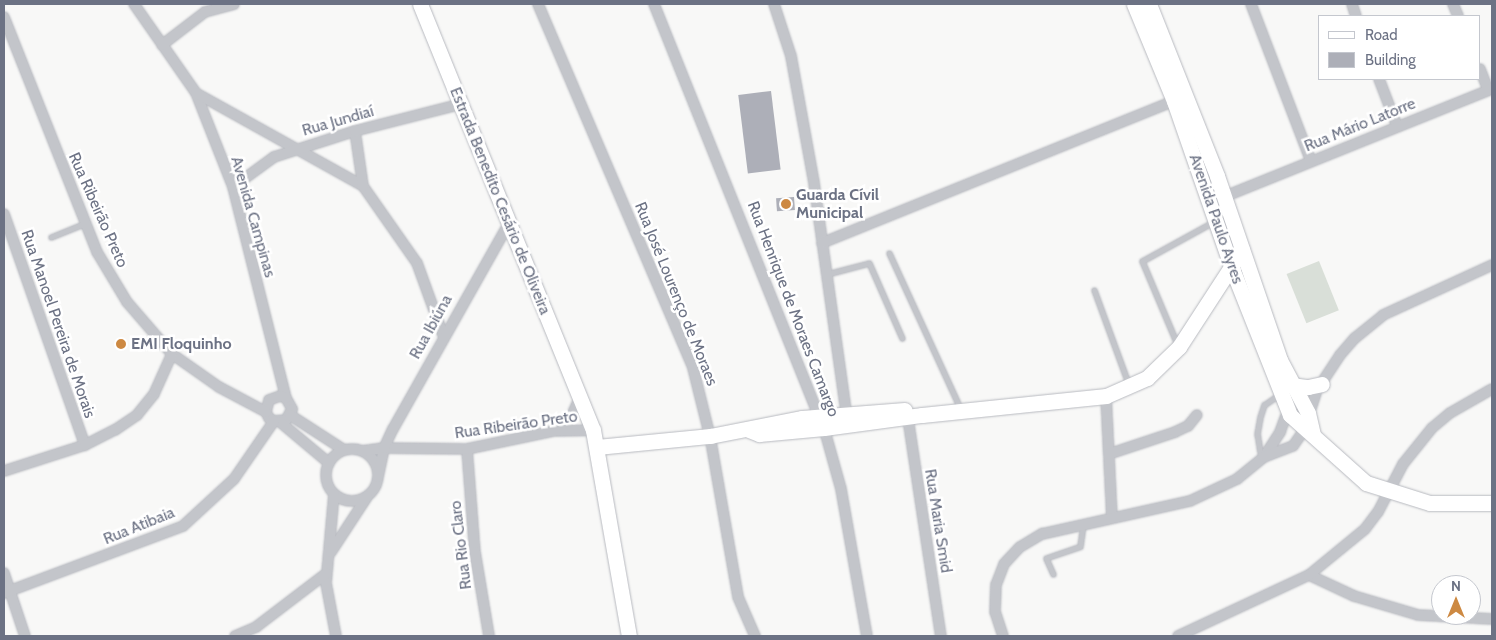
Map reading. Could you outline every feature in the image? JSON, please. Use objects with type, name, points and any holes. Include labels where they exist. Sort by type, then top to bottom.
[{"type":"main road","name":"Estrada Benedito Cesário de Oliveira","points":[[420,4],[593,430],[629,636]]},
{"type":"main road","name":"Avenida Paulo Ayres","points":[[1134,4],[1174,101],[1242,250],[1250,294],[1290,392],[1308,413],[1308,432]]},
{"type":"main road","name":"Avenida Paulo Ayres","points":[[1149,4],[1221,202],[1216,220],[1231,266],[1250,294],[1280,360],[1290,392],[1288,410],[1308,432],[1366,483],[1389,492],[1430,503],[1492,503]]},
{"type":"main road","points":[[597,447],[710,436],[749,430],[759,434],[847,419],[961,411],[1106,396],[1147,378],[1179,347],[1242,250]]},
{"type":"main road","points":[[1213,296],[1225,291],[1250,294]]},
{"type":"main road","points":[[1290,392],[1308,387],[1319,387]]},
{"type":"street","name":"Avenida Campinas","points":[[134,4],[196,93],[232,187],[286,398],[292,409],[290,415]]},
{"type":"street","points":[[162,45],[205,12],[234,4]]},
{"type":"street","name":"Rua José Lourenço de Moraes","points":[[538,4],[693,368],[710,436],[738,598],[755,636]]},
{"type":"street","name":"Rua Henrique de Moraes Camargo","points":[[654,4],[822,422],[841,489],[867,636]]},
{"type":"street","points":[[774,4],[791,56],[822,243],[847,419]]},
{"type":"street","points":[[1251,4],[1311,161]]},
{"type":"street","name":"Rua Ribeirão Preto","points":[[4,17],[85,223],[107,271],[128,302],[172,354],[219,387],[266,412]]},
{"type":"street","points":[[1481,71],[1490,89]]},
{"type":"street","points":[[1379,80],[1397,126]]},
{"type":"street","name":"Rua Mário Latorre","points":[[1221,202],[1238,190],[1490,89]]},
{"type":"street","points":[[196,93],[363,186],[417,263],[443,335]]},
{"type":"street","points":[[822,243],[1174,101]]},
{"type":"street","name":"Rua Jundiaí","points":[[232,187],[260,165],[297,149],[355,131],[462,104]]},
{"type":"street","points":[[355,131],[363,186]]},
{"type":"street","name":"Rua Manoel Pereira de Morais","points":[[4,214],[85,445]]},
{"type":"street","name":"Rua Ibiúna","points":[[378,477],[384,448],[443,335],[509,223]]},
{"type":"street","points":[[1308,413],[1319,387],[1340,355],[1383,315],[1492,265]]},
{"type":"street","points":[[4,472],[85,445],[115,430],[137,415],[154,394],[172,354]]},
{"type":"street","points":[[1178,636],[1309,575],[1365,529],[1389,492],[1404,464],[1432,428],[1450,413],[1492,388]]},
{"type":"street","points":[[286,398],[280,396],[269,400],[266,412],[329,464]]},
{"type":"street","points":[[1106,396],[1112,518]]},
{"type":"street","points":[[554,431],[572,415],[580,397]]},
{"type":"street","points":[[1263,458],[1280,432],[1288,410]]},
{"type":"street","name":"Rua Maria Smid","points":[[912,414],[940,636]]},
{"type":"street","points":[[277,422],[290,415],[344,450],[362,452],[384,448]]},
{"type":"street","points":[[1109,454],[1175,432],[1188,426],[1197,415]]},
{"type":"street","name":"Rua Atibaia","points":[[7,592],[183,526],[234,479],[277,422]]},
{"type":"street","name":"Rua Ribeirão Preto","points":[[384,448],[467,449],[554,431],[593,430]]},
{"type":"street","points":[[1003,636],[995,612],[996,585],[1004,564],[1020,547],[1042,534],[1112,518],[1156,511],[1190,501],[1237,479],[1263,458],[1293,446],[1308,432]]},
{"type":"street","name":"Rua Rio Claro","points":[[467,449],[475,552],[489,636]]},
{"type":"street","points":[[344,450],[329,464],[328,484],[334,494],[350,501],[368,496]]},
{"type":"street","points":[[329,555],[368,496],[378,477],[376,466],[362,452]]},
{"type":"street","points":[[334,494],[327,573],[336,636]]},
{"type":"street","points":[[4,573],[7,592],[25,636]]},
{"type":"street","points":[[235,636],[256,627],[327,573]]},
{"type":"street","points":[[1309,575],[1354,596],[1418,615],[1492,619]]},
{"type":"lane","points":[[1179,347],[1142,261],[1216,220]]},
{"type":"lane","points":[[51,237],[85,223]]},
{"type":"lane","points":[[889,253],[961,411]]},
{"type":"lane","points":[[826,274],[869,263],[902,338]]},
{"type":"lane","points":[[1094,290],[1128,386]]},
{"type":"lane","points":[[1263,458],[1257,434],[1264,405],[1290,392]]},
{"type":"lane","points":[[1052,574],[1046,558],[1080,546],[1084,524]]},
{"type":"shaded area","points":[[1319,261],[1339,310],[1306,323],[1287,274]]},
{"type":"building","points":[[771,91],[781,169],[748,173],[738,95]]},
{"type":"building","name":"Guarda Cívil Municipal","points":[[794,197],[795,210],[777,211],[776,198]]},
{"type":"place","name":"Guarda Cívil Municipal","points":[[786,204]]},
{"type":"place","name":"EMI Floquinho","points":[[121,344]]}]
